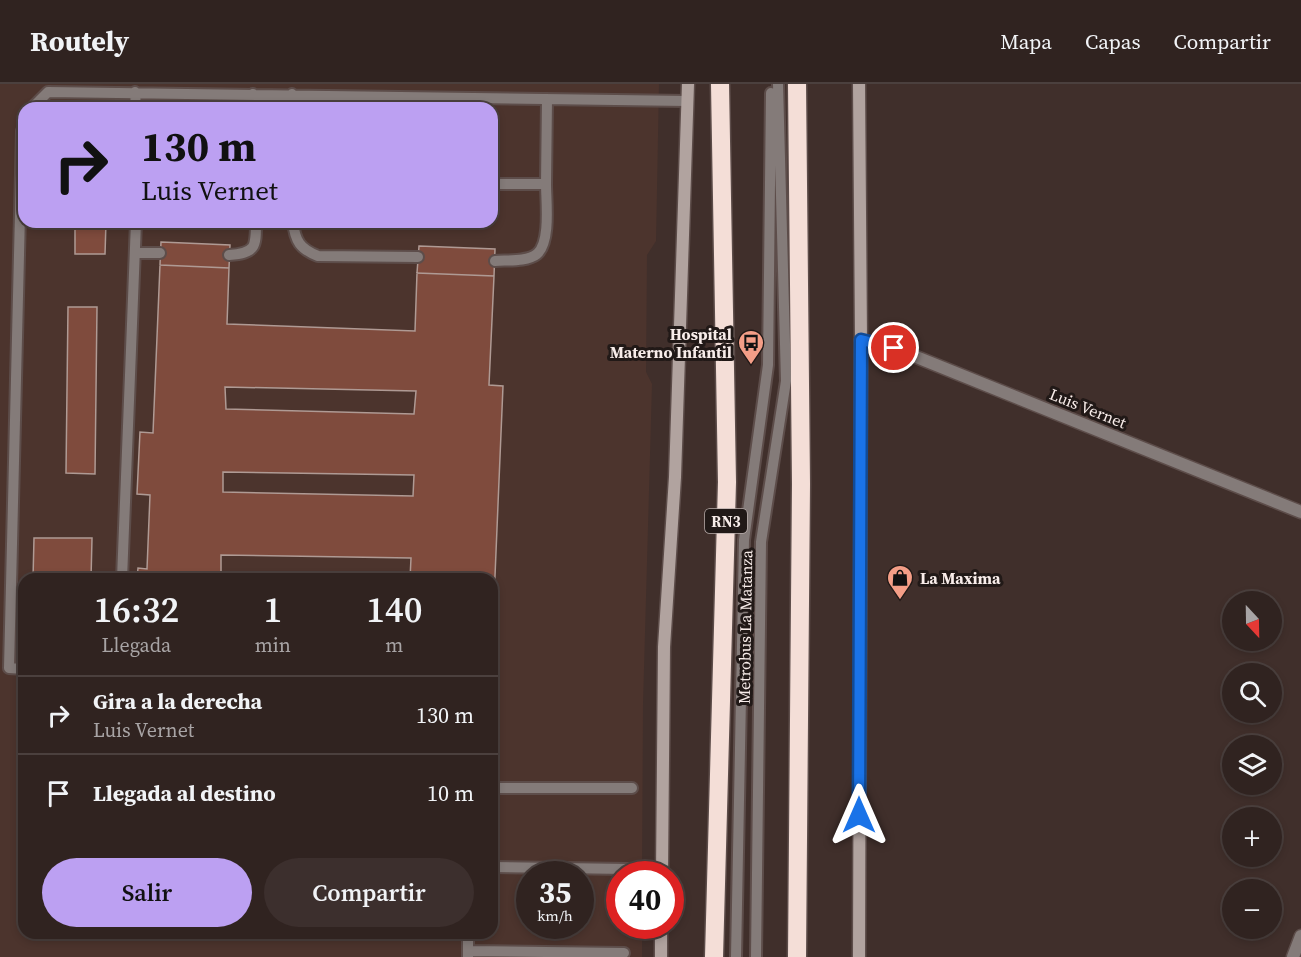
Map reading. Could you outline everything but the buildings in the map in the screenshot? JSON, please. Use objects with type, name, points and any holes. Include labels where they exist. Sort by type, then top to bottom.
[{"type":"highway","name":"RN3","points":[[714,957],[727,482],[720,84]]},
{"type":"highway","points":[[797,84],[801,484],[797,957]]},
{"type":"highway","points":[[798,148],[804,84]]},
{"type":"street","points":[[662,861],[664,647],[675,477],[688,84]]},
{"type":"street","points":[[859,84],[861,340],[859,957]]},
{"type":"street","name":"Luis Vernet","points":[[861,340],[894,348],[1301,512]]},
{"type":"street","points":[[1293,957],[1301,936]]},
{"type":"street","points":[[661,939],[661,957]]},
{"type":"lane","name":"Metrobus La Matanza","points":[[736,957],[744,540],[768,365],[771,84]]},
{"type":"lane","name":"Metrobus La Matanza","points":[[756,957],[761,542],[786,381],[778,84]]},
{"type":"lane","points":[[38,102],[48,92],[687,101]]},
{"type":"lane","points":[[135,92],[136,102]]},
{"type":"lane","points":[[253,94],[253,102]]},
{"type":"lane","points":[[292,94],[293,102]]},
{"type":"lane","points":[[495,261],[525,259],[537,254],[545,241],[547,99]]},
{"type":"lane","points":[[498,184],[546,184]]},
{"type":"lane","points":[[18,669],[9,668],[20,228]]},
{"type":"lane","points":[[122,573],[136,228]]},
{"type":"lane","points":[[230,255],[245,254],[253,248],[256,228]]},
{"type":"lane","points":[[294,228],[295,238],[304,251],[318,256],[418,257]]},
{"type":"lane","points":[[136,253],[160,253]]},
{"type":"lane","points":[[498,788],[632,788]]},
{"type":"lane","points":[[498,867],[606,869]]},
{"type":"lane","points":[[468,954],[624,953]]},
{"type":"shaded area","points":[[0,84],[659,84],[656,241],[647,255],[646,372],[652,384],[643,704],[642,861],[606,861],[606,939],[642,939],[642,957],[0,957]]},
{"type":"place","name":"Hospital Materno Infantil","points":[[751,366]]},
{"type":"place","name":"La Maxima","points":[[900,601]]},
{"type":"route","points":[[859,815],[861,340],[894,348]]}]
